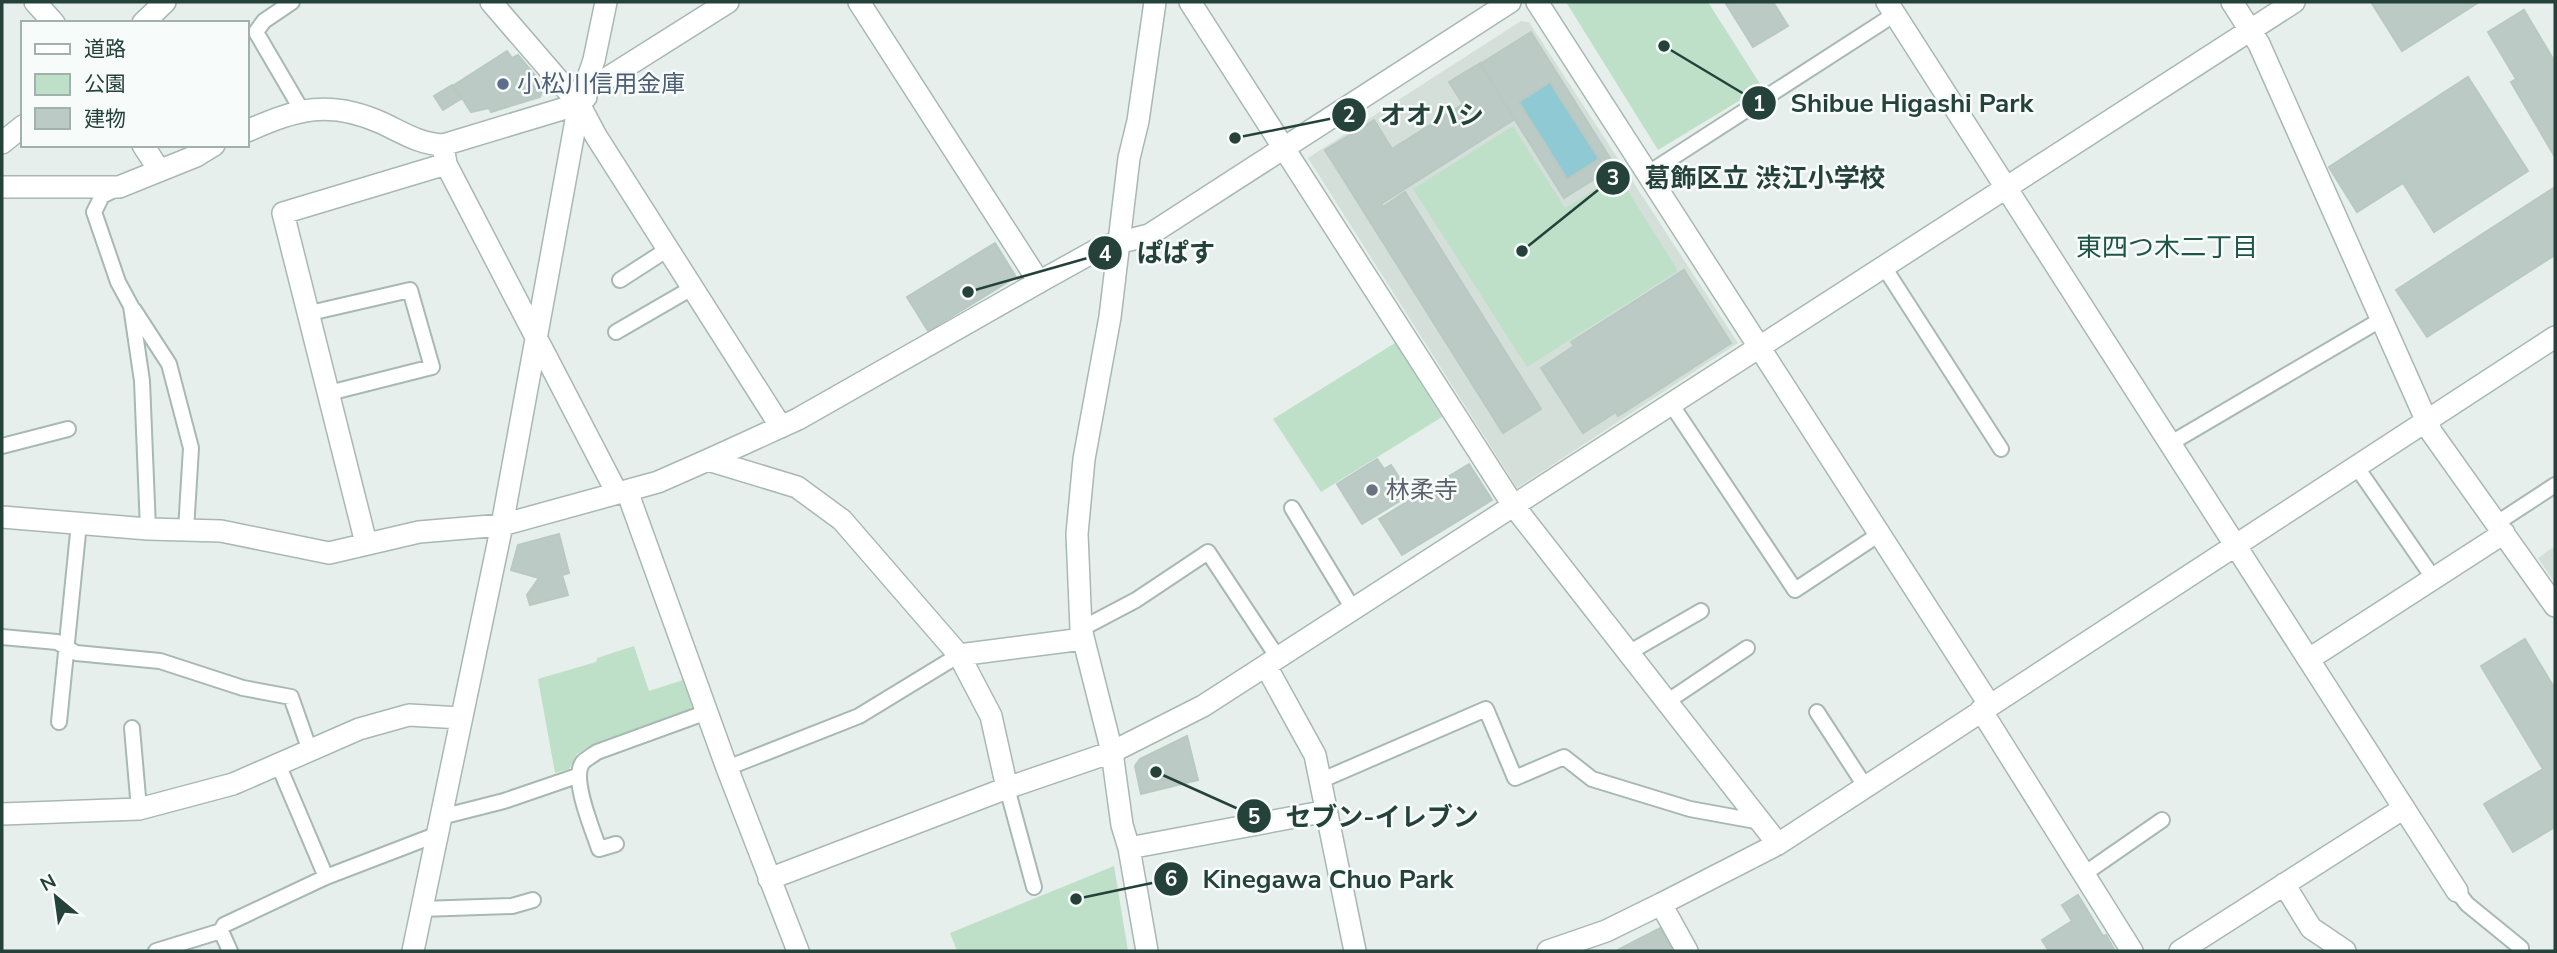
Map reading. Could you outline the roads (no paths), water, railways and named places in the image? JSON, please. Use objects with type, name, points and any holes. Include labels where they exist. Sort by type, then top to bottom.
[{"type":"street","points":[[36,2],[52,21]]},
{"type":"street","points":[[145,21],[164,2]]},
{"type":"street","points":[[491,2],[579,104],[781,427]]},
{"type":"street","points":[[413,951],[502,525],[579,104],[594,60],[606,2]]},
{"type":"street","points":[[366,543],[283,213],[579,104],[606,79],[727,2]]},
{"type":"street","points":[[859,2],[1040,282]]},
{"type":"street","points":[[1147,951],[1129,848],[1122,825],[1112,752],[1082,634],[1077,534],[1084,459],[1110,317],[1129,158],[1138,121],[1154,2]]},
{"type":"street","points":[[1190,2],[1513,505],[1778,844]]},
{"type":"street","points":[[2,517],[148,529],[221,531],[329,553],[419,532],[502,525],[658,482],[781,427],[1102,247],[1149,235],[1510,2]]},
{"type":"street","points":[[1537,2],[1878,536],[2132,951]]},
{"type":"street","points":[[2232,2],[2250,30],[2432,433],[2555,606]]},
{"type":"street","points":[[769,879],[1007,788],[1112,752],[1203,706],[2294,2]]},
{"type":"street","points":[[1891,8],[2457,891]]},
{"type":"street","points":[[248,131],[301,109],[338,110],[378,121],[445,154],[536,334],[622,492],[798,951]]},
{"type":"street","points":[[2,143],[21,128]]},
{"type":"street","points":[[144,147],[159,170]]},
{"type":"street","points":[[2,187],[120,187],[206,147]]},
{"type":"street","points":[[1548,951],[1606,931],[1778,844],[2555,337]]},
{"type":"street","points":[[708,460],[797,487],[842,520],[959,655],[991,716],[1007,788]]},
{"type":"street","points":[[2309,659],[2434,579],[2500,528]]},
{"type":"street","points":[[959,655],[1082,634]]},
{"type":"street","points":[[1272,662],[1315,755],[1355,951]]},
{"type":"street","points":[[2,814],[139,809],[233,784],[309,748],[359,729],[409,715],[461,718]]},
{"type":"street","points":[[2180,951],[2404,808]]},
{"type":"street","points":[[1129,848],[1327,811]]},
{"type":"street","points":[[2284,884],[2311,928],[2345,951]]},
{"type":"street","points":[[1661,904],[1687,951]]},
{"type":"lane","points":[[292,2],[264,21],[256,32],[301,109]]},
{"type":"lane","points":[[1647,174],[1891,8]]},
{"type":"lane","points":[[120,187],[102,196],[94,212],[118,282],[169,364],[191,448],[186,530]]},
{"type":"lane","points":[[620,280],[668,249]]},
{"type":"lane","points":[[1884,267],[2001,449]]},
{"type":"lane","points":[[616,332],[692,288]]},
{"type":"lane","points":[[310,313],[410,290],[432,367],[329,393]]},
{"type":"lane","points":[[131,306],[142,381],[148,529]]},
{"type":"lane","points":[[2171,443],[2382,319]]},
{"type":"lane","points":[[1671,404],[1795,590],[1878,536]]},
{"type":"lane","points":[[2,446],[68,429]]},
{"type":"lane","points":[[2356,466],[2434,579]]},
{"type":"lane","points":[[2500,528],[2555,485]]},
{"type":"lane","points":[[1292,508],[1353,609]]},
{"type":"lane","points":[[59,722],[79,523]]},
{"type":"lane","points":[[1082,634],[1209,552],[1272,662]]},
{"type":"lane","points":[[1630,652],[1701,611]]},
{"type":"lane","points":[[2,637],[57,642],[76,653],[160,661],[243,688],[291,697],[309,748]]},
{"type":"lane","points":[[1668,701],[1747,648]]},
{"type":"lane","points":[[727,768],[859,716],[959,655]]},
{"type":"lane","points":[[1322,780],[1486,709],[1515,778],[1564,757],[1592,779],[1690,809],[1761,822]]},
{"type":"lane","points":[[616,844],[599,849],[577,776],[582,763],[597,752],[706,712]]},
{"type":"lane","points":[[1817,712],[1865,786]]},
{"type":"lane","points":[[132,728],[139,809]]},
{"type":"lane","points":[[278,764],[326,877]]},
{"type":"lane","points":[[156,951],[221,931],[224,925],[440,826],[577,776]]},
{"type":"lane","points":[[1007,788],[1034,887]]},
{"type":"lane","points":[[2084,874],[2162,820]]},
{"type":"lane","points":[[2457,891],[2467,904],[2521,948]]},
{"type":"lane","points":[[421,909],[512,906],[533,900]]},
{"type":"lane","points":[[221,931],[230,951]]},
{"type":"water","points":[[1550,82],[1599,159],[1567,179],[1519,102]]},
{"type":"place","name":"Shibue Higashi Park","points":[[1664,46]]},
{"type":"place","name":"小松川信用金庫","points":[[503,84]]},
{"type":"place","name":"オオハシ","points":[[1235,138]]},
{"type":"place","name":"葛飾区立 渋江小学校","points":[[1522,251]]},
{"type":"place","name":"ぱぱす","points":[[968,292]]},
{"type":"place","name":"林柔寺","points":[[1372,490]]},
{"type":"place","name":"セブン-イレブン","points":[[1156,772]]},
{"type":"place","name":"Kinegawa Chuo Park","points":[[1076,899]]},
{"type":"district","name":"東四つ木二丁目","points":[[2167,247]]}]
